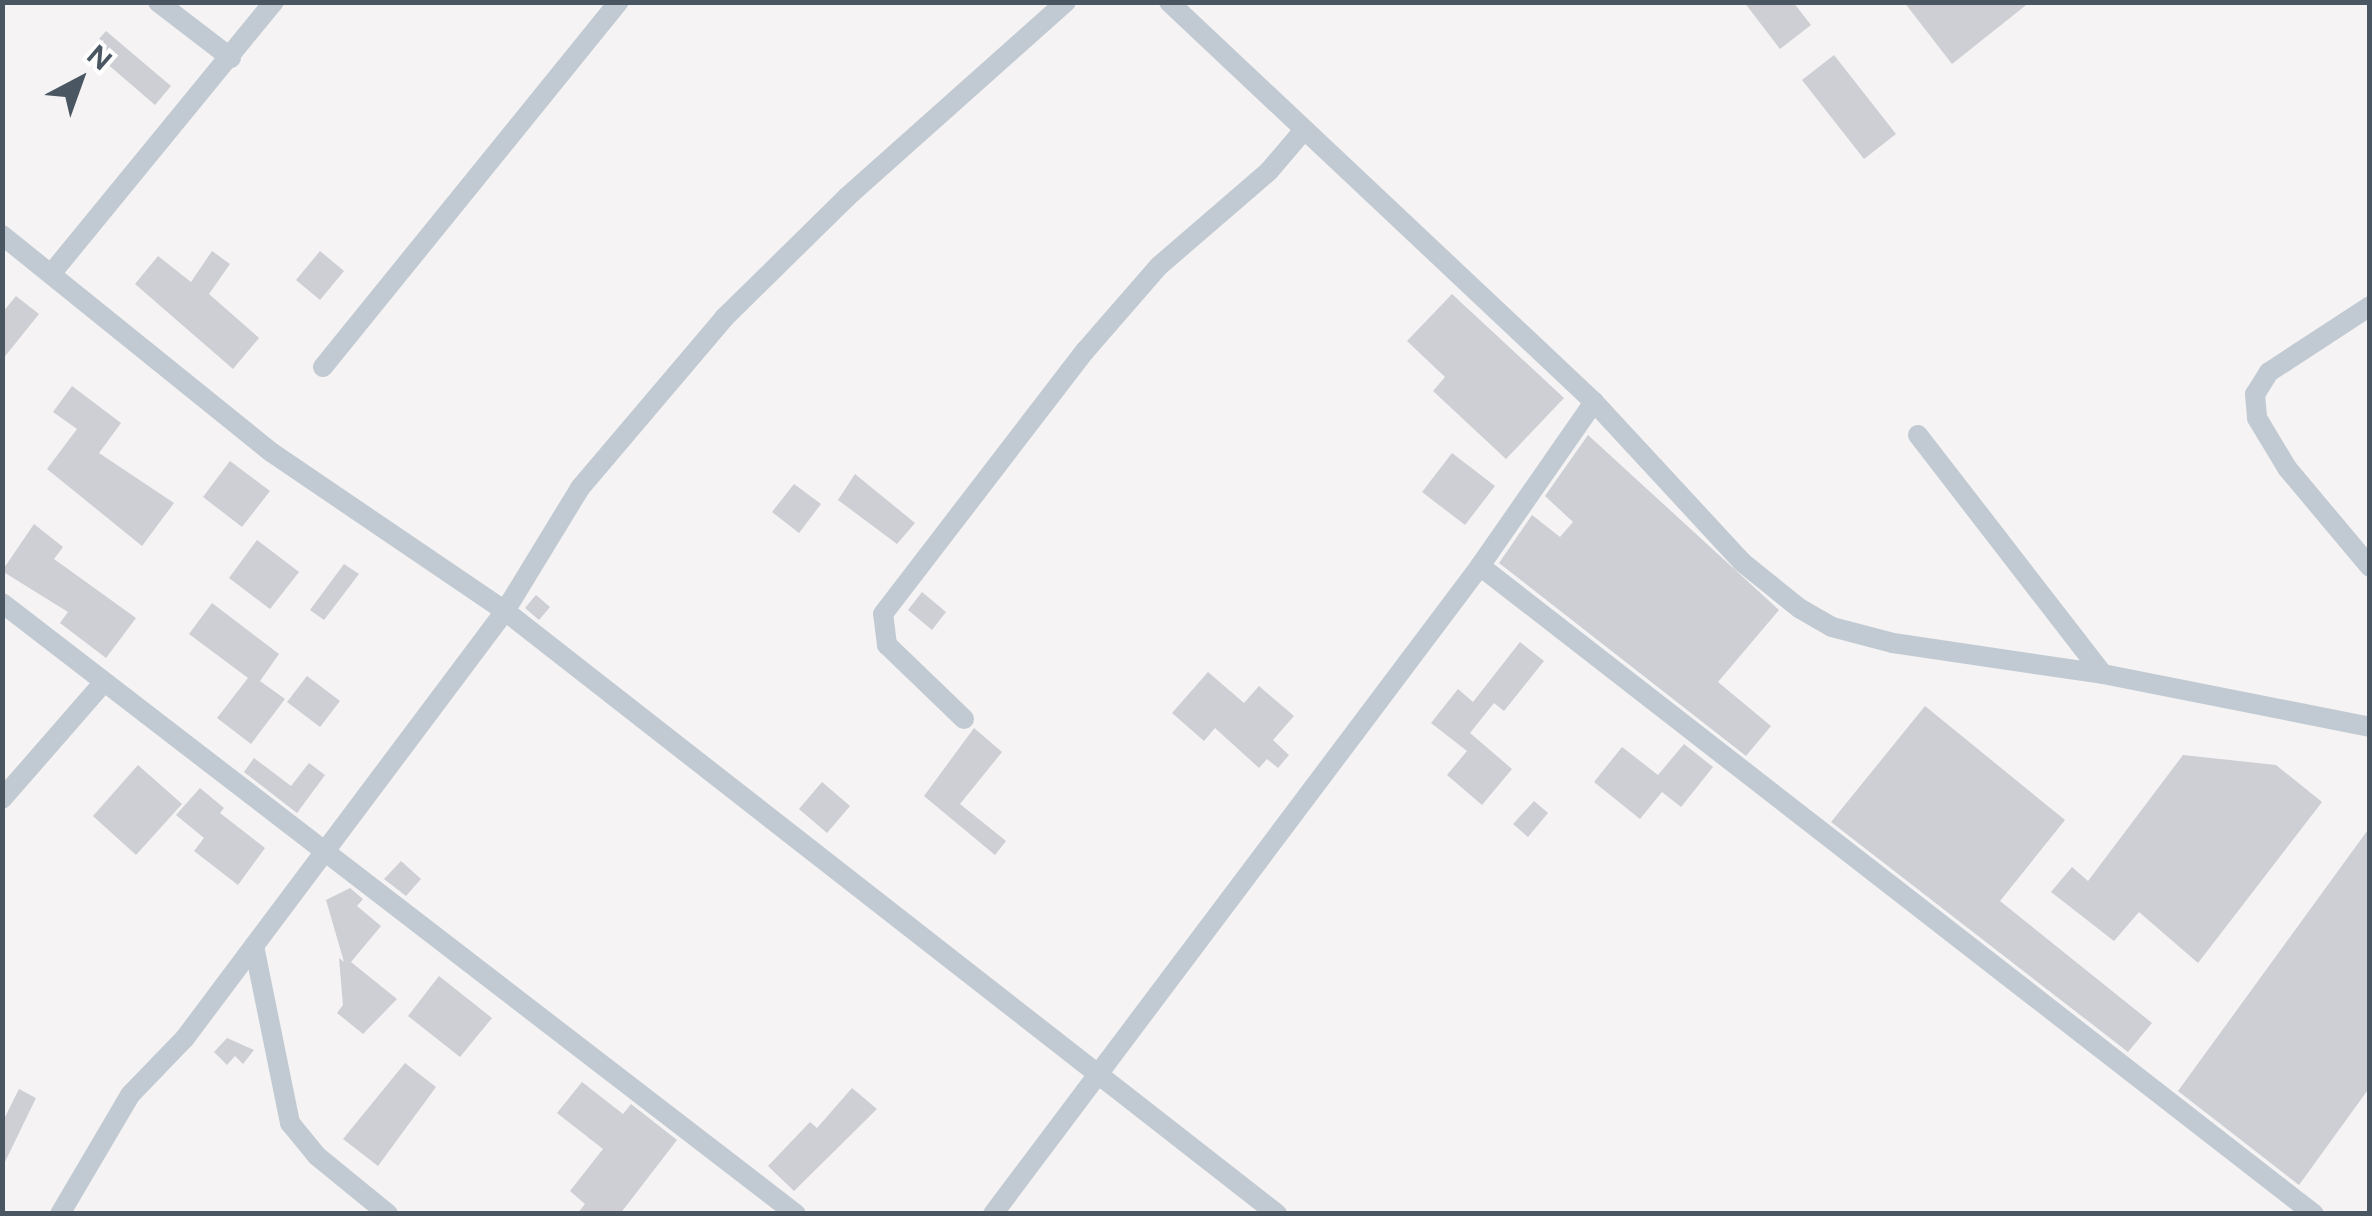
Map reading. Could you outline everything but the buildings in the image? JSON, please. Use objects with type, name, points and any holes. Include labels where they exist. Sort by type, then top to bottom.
[{"type":"street","points":[[158,2],[231,58]]},
{"type":"street","points":[[51,274],[274,2]]},
{"type":"street","points":[[60,1214],[130,1095],[185,1038],[504,612],[580,488],[724,318],[847,196],[1066,2]]},
{"type":"street","points":[[1170,2],[1303,132],[1594,402],[1742,562],[1832,627],[1892,643],[2103,674],[2370,727]]},
{"type":"street","points":[[323,367],[609,5]]},
{"type":"street","points":[[964,719],[887,645],[883,614],[1085,352],[1159,266],[1248,191],[1303,132]]},
{"type":"street","points":[[2,235],[271,452],[504,612],[1277,1214]]},
{"type":"street","points":[[2370,306],[2269,372],[2255,394],[2257,418],[2287,468],[2370,566]]},
{"type":"street","points":[[993,1214],[1480,566],[1594,402]]},
{"type":"street","points":[[1918,434],[2103,674]]},
{"type":"street","points":[[1480,566],[2314,1214]]},
{"type":"street","points":[[2,603],[796,1214]]},
{"type":"street","points":[[2,800],[104,682]]},
{"type":"street","points":[[254,946],[290,1123],[317,1156],[388,1214]]}]
